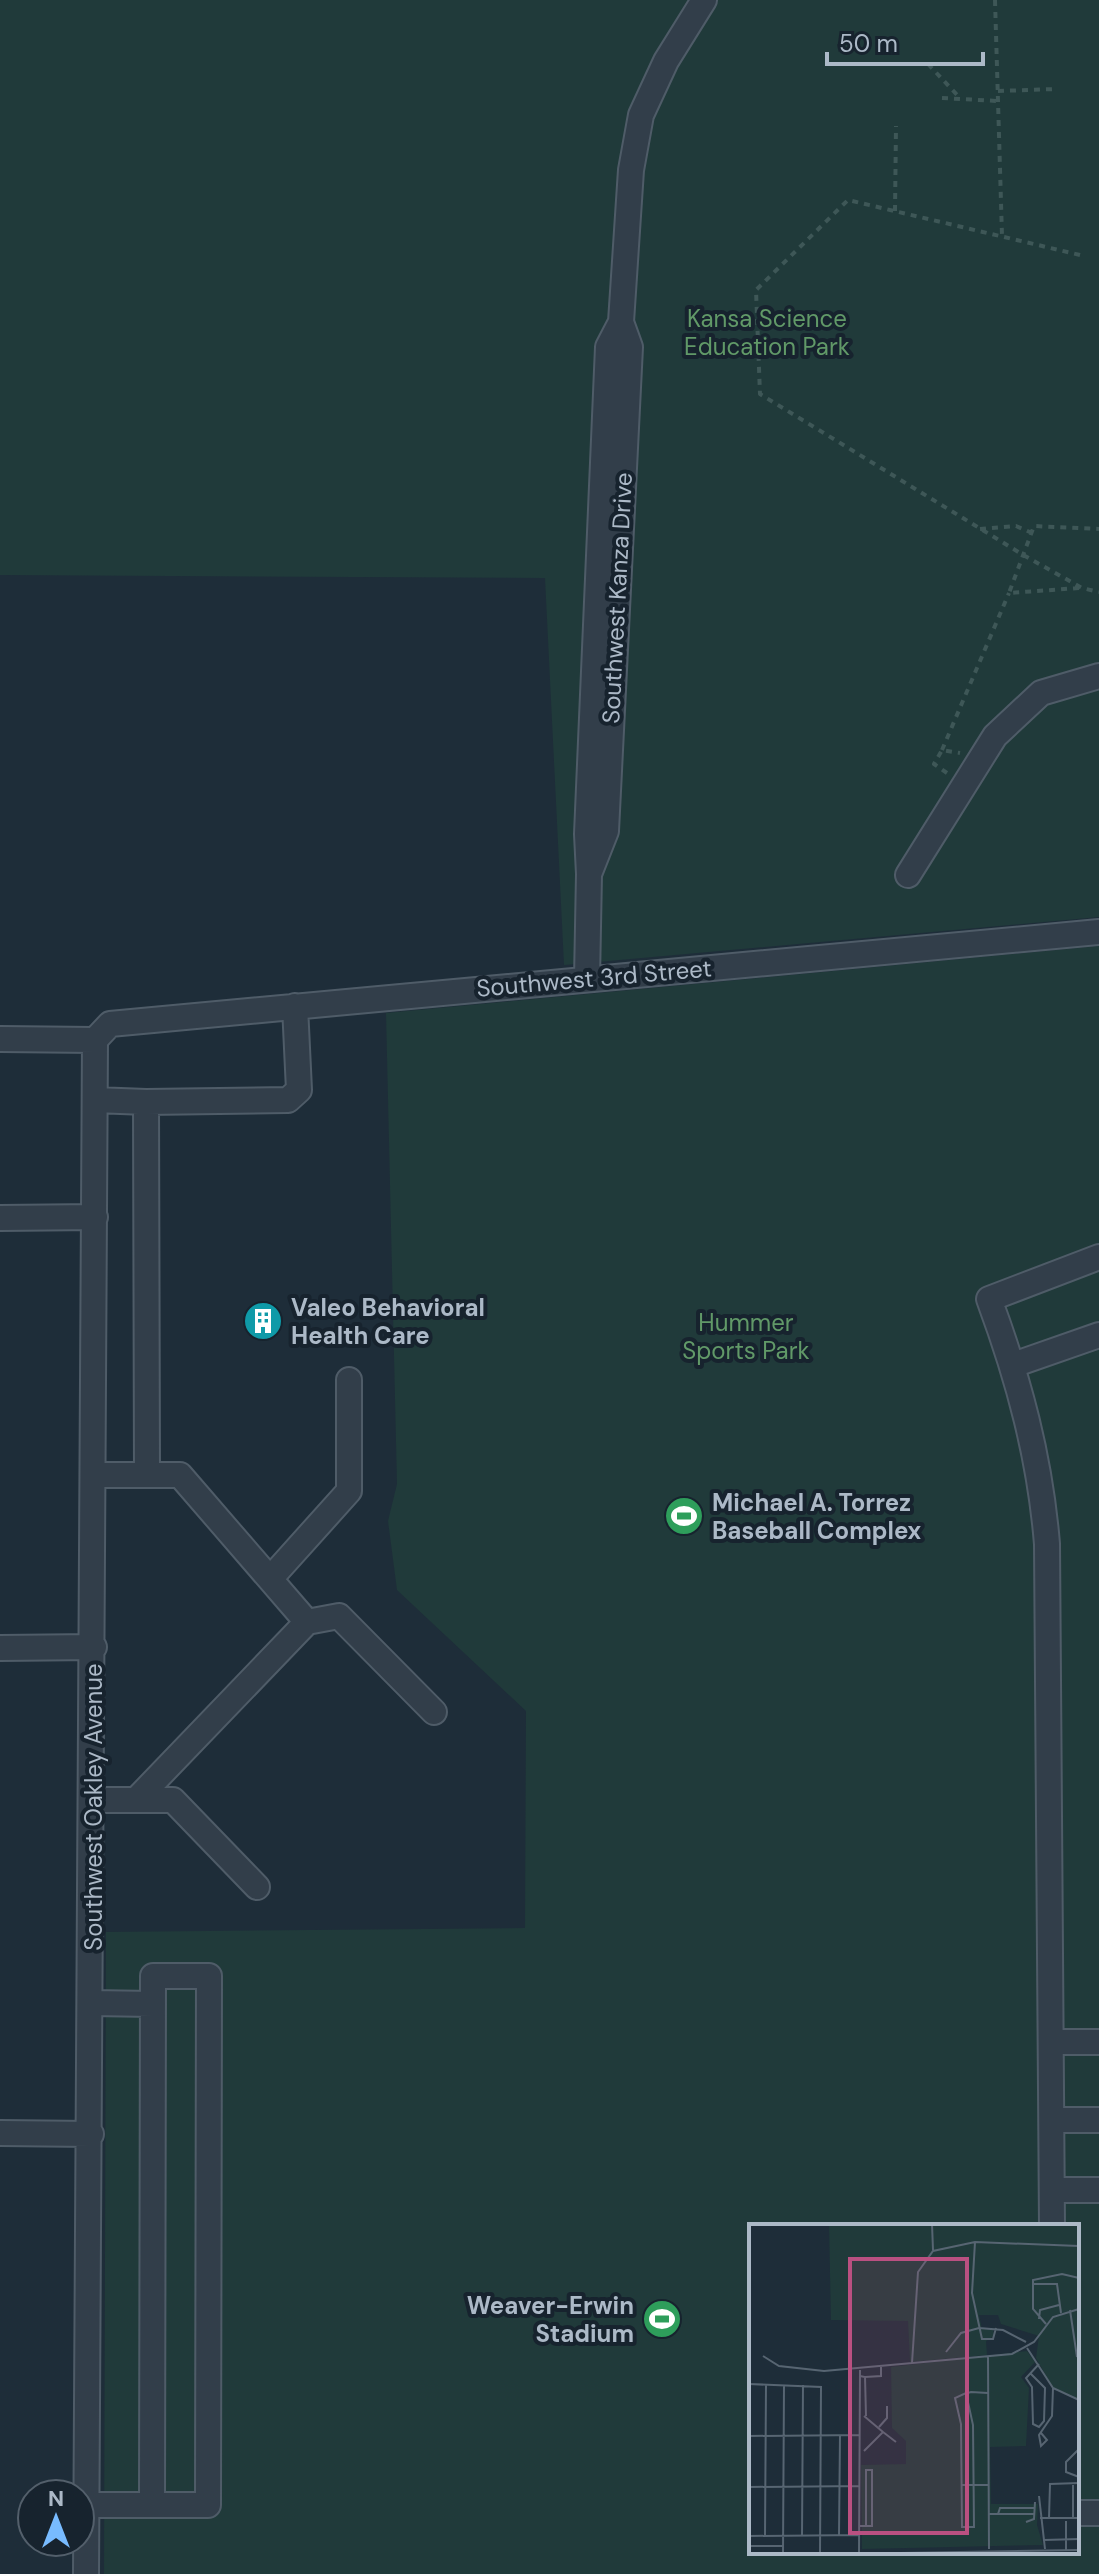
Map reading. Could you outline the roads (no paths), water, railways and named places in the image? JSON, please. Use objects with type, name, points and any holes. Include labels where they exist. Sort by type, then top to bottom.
[{"type":"street","name":"Southwest Kanza Drive","points":[[587,979],[587,834],[608,347],[621,322],[631,170],[641,115],[666,61],[704,0]]},
{"type":"street","points":[[908,875],[962,783],[995,736],[1041,693],[1099,676]]},
{"type":"street","name":"Southwest 3rd Street","points":[[95,1040],[110,1024],[1099,932]]},
{"type":"street","points":[[95,1100],[288,1100],[299,1090],[295,1006]]},
{"type":"street","points":[[0,1039],[95,1040]]},
{"type":"street","name":"Southwest Oakley Avenue","points":[[87,2478],[95,1040]]},
{"type":"street","points":[[146,1102],[147,1475]]},
{"type":"street","points":[[0,1218],[95,1217]]},
{"type":"street","points":[[1052,2224],[1047,1544],[1034,1445],[1013,1365],[989,1299],[1097,1263]]},
{"type":"street","points":[[1013,1365],[1099,1335]]},
{"type":"street","points":[[270,1579],[349,1491],[349,1380]]},
{"type":"street","points":[[94,1475],[180,1475],[307,1622]]},
{"type":"street","points":[[136,1800],[307,1622],[339,1616],[434,1712]]},
{"type":"street","points":[[0,1648],[94,1647]]},
{"type":"street","points":[[93,1800],[173,1800],[257,1887]]},
{"type":"street","points":[[96,2505],[152,2505],[208,2505],[209,1976],[153,1976],[152,2505]]},
{"type":"street","points":[[92,2003],[153,2004]]},
{"type":"street","points":[[1051,2042],[1099,2042]]},
{"type":"street","points":[[1052,2120],[1099,2120]]},
{"type":"street","points":[[0,2133],[91,2134]]},
{"type":"street","points":[[1052,2190],[1099,2190]]},
{"type":"place","name":"Valeo Behavioral Health Care","points":[[263,1321]]},
{"type":"place","name":"Michael A. Torrez Baseball Complex","points":[[684,1516]]},
{"type":"place","name":"Weaver-Erwin Stadium","points":[[662,2319]]},
{"type":"park label","name":"Kansa Science Education Park","points":[[767,332]]},
{"type":"park label","name":"Hummer Sports Park","points":[[746,1336]]}]
